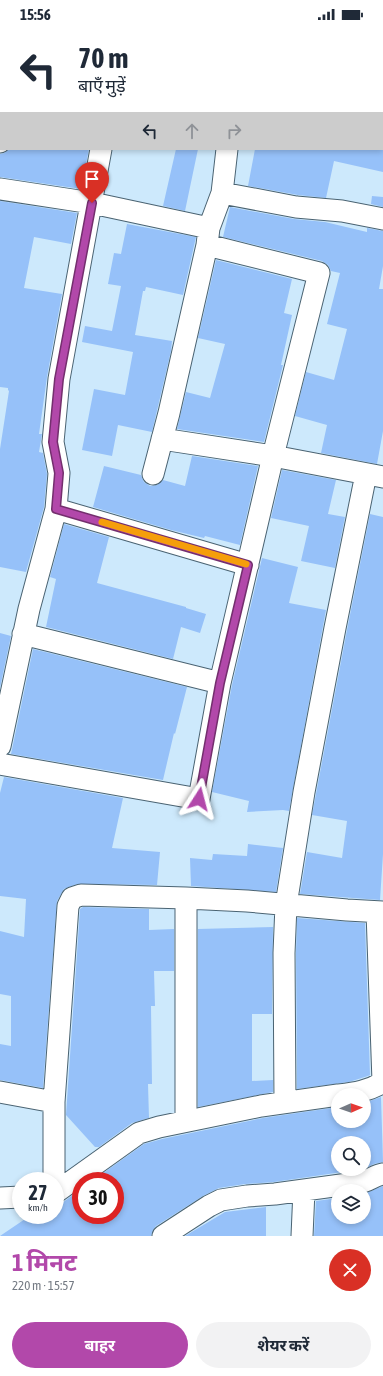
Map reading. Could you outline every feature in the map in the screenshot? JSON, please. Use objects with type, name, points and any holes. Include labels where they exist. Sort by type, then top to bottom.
[{"type":"street","points":[[0,746],[23,634],[56,509],[59,473],[53,442],[59,379],[101,150]]},
{"type":"street","points":[[153,474],[169,413],[208,236],[222,193],[228,150]]},
{"type":"street","points":[[0,190],[92,203],[208,236],[319,273],[273,456],[220,683],[199,799],[0,764]]},
{"type":"street","points":[[222,193],[296,207],[342,211],[383,219]]},
{"type":"street","points":[[162,439],[273,456],[374,476],[333,635],[304,792],[286,905],[284,953],[285,1102]]},
{"type":"street","points":[[56,509],[248,565]]},
{"type":"street","points":[[23,634],[220,683]]},
{"type":"street","points":[[54,1172],[54,1102],[68,906],[72,898],[81,895],[248,901],[380,912],[383,1082],[371,1088]]},
{"type":"street","points":[[186,898],[186,1121]]},
{"type":"street","points":[[0,1092],[54,1102]]},
{"type":"street","points":[[64,1187],[139,1133],[186,1121],[285,1102],[331,1096]]},
{"type":"street","points":[[163,1236],[209,1206],[221,1200],[363,1182],[383,1174]]},
{"type":"street","points":[[302,1236],[304,1190]]},
{"type":"street","points":[[0,1198],[12,1197]]},
{"type":"building","points":[[8,150],[89,150],[81,189],[0,177],[0,154]]},
{"type":"building","points":[[176,150],[198,150],[185,211],[163,206]]},
{"type":"building","points":[[255,150],[383,150],[383,172],[334,161],[326,198],[298,195],[248,186]]},
{"type":"building","points":[[372,196],[383,197],[383,207],[371,204]]},
{"type":"building","points":[[0,201],[77,213],[71,244],[34,237],[24,288],[62,294],[47,377],[39,434],[42,434],[39,452],[43,453],[47,474],[44,507],[26,572],[0,567],[0,449],[9,391],[8,388],[0,387]]},
{"type":"building","points":[[230,207],[294,219],[325,222],[367,232],[367,228],[383,231],[383,266],[379,289],[383,289],[383,431],[377,464],[321,453],[327,425],[295,416],[306,372],[334,380],[347,329],[327,324],[340,273],[331,271],[328,265],[322,261],[223,237]]},
{"type":"building","points":[[127,224],[196,237],[183,295],[146,287],[145,291],[143,291],[135,335],[172,341],[171,351],[152,432],[118,425],[112,456],[82,450],[94,389],[125,395],[133,352],[82,342],[85,326],[112,331],[121,286],[108,284],[114,253],[121,254]]},
{"type":"building","points":[[216,260],[292,279],[284,313],[292,315],[281,365],[283,365],[264,442],[177,429],[186,392],[210,398],[225,344],[198,338]]},
{"type":"building","points":[[192,456],[258,466],[240,545],[205,536],[204,538],[171,530],[93,507],[104,466],[141,475],[144,482],[150,486],[157,485],[163,480],[185,486]]},
{"type":"building","points":[[282,470],[336,480],[328,514],[345,517],[335,568],[301,561],[309,526],[271,518]]},
{"type":"building","points":[[370,514],[383,517],[383,854],[380,900],[300,894],[307,852],[342,858],[347,821],[312,815]]},
{"type":"building","points":[[64,524],[109,537],[97,583],[186,607],[206,614],[200,633],[181,627],[173,659],[46,627],[56,579],[50,577]]},
{"type":"building","points":[[262,558],[298,567],[289,603],[326,610],[289,811],[247,812],[249,801],[212,792],[232,685]]},
{"type":"building","points":[[0,633],[11,636],[0,688]]},
{"type":"building","points":[[33,649],[187,687],[163,780],[11,754]]},
{"type":"building","points":[[4,777],[123,798],[112,848],[160,852],[157,885],[77,884],[64,889],[57,901],[43,1088],[0,1080],[0,1044],[11,1046],[11,996],[0,994],[0,931],[24,937],[26,899],[0,896],[0,793]]},
{"type":"building","points":[[248,844],[283,848],[276,892],[191,886],[190,858],[212,860],[213,854],[247,856]]},
{"type":"building","points":[[83,907],[149,909],[149,930],[174,929],[174,971],[154,971],[155,1006],[151,1006],[152,1084],[148,1084],[149,1118],[132,1123],[99,1147],[95,1147],[66,1115],[80,909]]},
{"type":"building","points":[[297,918],[365,923],[370,1075],[368,1076],[349,1082],[297,1089]]},
{"type":"building","points":[[273,927],[272,1014],[252,1014],[252,1081],[273,1080],[273,1092],[198,1107],[198,929]]},
{"type":"building","points":[[381,1097],[383,1162],[371,1166],[371,1136],[331,1136],[331,1174],[219,1188],[203,1196],[156,1226],[151,1236],[0,1236],[18,1224],[64,1224],[64,1202],[72,1196],[72,1224],[124,1224],[124,1172],[105,1172],[144,1144],[263,1118],[331,1108],[331,1128],[371,1128],[371,1101]]},
{"type":"building","points":[[383,1186],[383,1236],[314,1236],[316,1201],[331,1199],[331,1224],[371,1224],[371,1191]]},
{"type":"building","points":[[266,1207],[266,1236],[185,1236],[225,1212]]},
{"type":"slow traffic","points":[[102,522],[246,564]]},
{"type":"route","points":[[92,203],[59,379],[53,442],[56,450],[59,473],[56,509],[248,565],[220,683],[199,799]]}]
